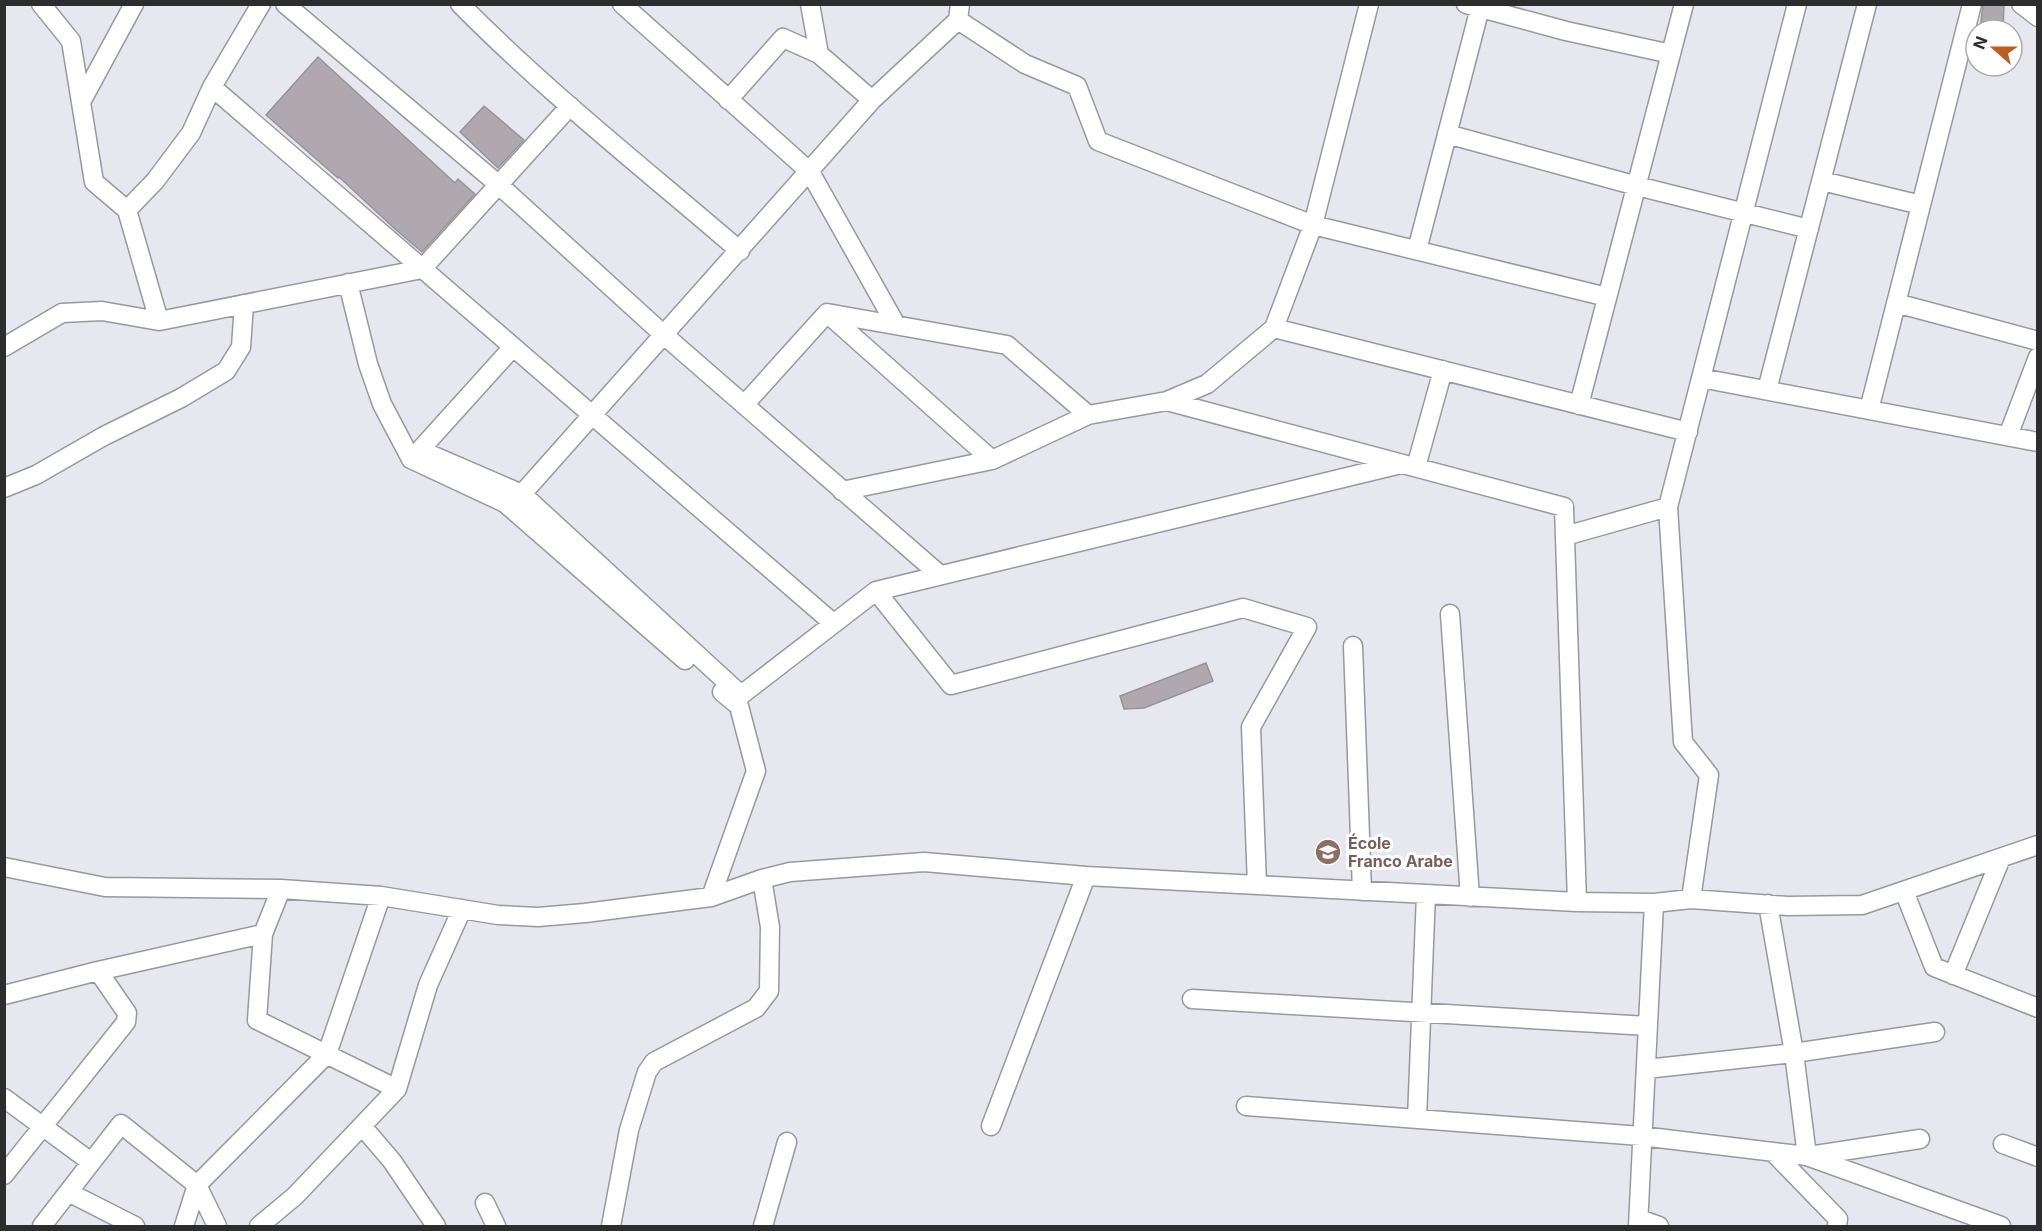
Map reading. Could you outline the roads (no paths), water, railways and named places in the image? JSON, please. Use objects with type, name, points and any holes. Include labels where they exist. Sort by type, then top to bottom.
[{"type":"street","points":[[41,4],[71,41],[94,182],[127,210],[159,321]]},
{"type":"street","points":[[81,102],[135,4]]},
{"type":"street","points":[[127,210],[155,181],[191,133],[212,87],[261,4]]},
{"type":"street","points":[[285,4],[499,185],[664,335],[940,575]]},
{"type":"street","points":[[460,4],[570,106],[740,251]]},
{"type":"street","points":[[622,4],[810,172],[896,325]]},
{"type":"street","points":[[810,4],[819,54]]},
{"type":"street","points":[[842,491],[992,460],[1088,415],[1167,401],[1207,384],[1274,328],[1313,225],[1369,4]]},
{"type":"street","points":[[1579,405],[1684,4]]},
{"type":"street","points":[[1691,899],[1708,775],[1683,742],[1668,507],[1797,4]]},
{"type":"street","points":[[1767,390],[1867,4]]},
{"type":"street","points":[[1869,410],[1972,4]]},
{"type":"street","points":[[2021,4],[2037,17]]},
{"type":"street","points":[[1417,250],[1448,134],[1476,6],[1566,32],[1671,54]]},
{"type":"street","points":[[522,494],[872,100],[959,12],[1025,64],[1077,86],[1098,141],[1313,225],[1607,297]]},
{"type":"street","points":[[728,100],[783,38],[819,54],[872,100]]},
{"type":"street","points":[[212,87],[833,624]]},
{"type":"street","points":[[4,347],[62,313],[102,311],[159,321],[422,269],[570,106]]},
{"type":"street","points":[[1448,134],[1637,186],[1809,229]]},
{"type":"street","points":[[1822,181],[1921,205]]},
{"type":"street","points":[[348,284],[368,364],[382,404],[411,459],[505,503],[739,706],[756,771],[711,897]]},
{"type":"street","points":[[1896,303],[2037,340]]},
{"type":"street","points":[[4,488],[36,475],[104,436],[181,398],[226,371],[241,347],[244,304]]},
{"type":"street","points":[[827,313],[1006,345],[1088,415]]},
{"type":"street","points":[[744,405],[827,313]]},
{"type":"street","points":[[827,313],[992,460]]},
{"type":"street","points":[[1274,328],[1688,432]]},
{"type":"street","points":[[513,347],[420,450],[522,494],[741,694],[876,591],[1409,465]]},
{"type":"street","points":[[2007,436],[2037,357]]},
{"type":"street","points":[[1409,465],[1443,370]]},
{"type":"street","points":[[1701,378],[2037,442]]},
{"type":"street","points":[[1167,401],[1564,507],[1577,902]]},
{"type":"street","points":[[1565,536],[1668,507]]},
{"type":"street","points":[[876,591],[951,685],[1243,608],[1307,627],[1251,727],[1257,885]]},
{"type":"street","points":[[1450,614],[1470,897]]},
{"type":"street","points":[[1353,646],[1362,891]]},
{"type":"street","points":[[4,867],[105,887],[281,889],[381,896],[498,915],[538,917],[711,897],[790,872],[924,862],[1086,876],[1577,902],[1654,903],[1691,899],[1768,904],[1862,905],[2037,845]]},
{"type":"street","points":[[1953,975],[2001,858]]},
{"type":"street","points":[[991,1126],[1086,876]]},
{"type":"street","points":[[611,1227],[629,1130],[646,1072],[654,1062],[756,1008],[770,991],[770,927],[762,879]]},
{"type":"street","points":[[281,889],[263,934],[257,1020],[397,1089]]},
{"type":"street","points":[[1904,891],[1934,967],[2037,1008]]},
{"type":"street","points":[[1417,1119],[1426,894]]},
{"type":"street","points":[[184,1227],[197,1185],[327,1054],[381,896]]},
{"type":"street","points":[[1654,903],[1638,1223],[1659,1227]]},
{"type":"street","points":[[1768,904],[1794,1053],[1807,1156]]},
{"type":"street","points":[[259,1227],[294,1196],[397,1089],[428,985],[462,909]]},
{"type":"street","points":[[4,995],[98,971],[263,934]]},
{"type":"street","points":[[4,1175],[126,1022],[127,1013],[98,971]]},
{"type":"street","points":[[1192,999],[1648,1026]]},
{"type":"street","points":[[1646,1069],[1794,1053],[1935,1032]]},
{"type":"street","points":[[4,1098],[91,1162]]},
{"type":"street","points":[[1246,1106],[1641,1136],[1807,1156],[2001,1227]]},
{"type":"street","points":[[42,1227],[121,1124],[197,1185],[217,1227]]},
{"type":"street","points":[[362,1126],[392,1161],[436,1227]]},
{"type":"street","points":[[1807,1156],[1920,1139]]},
{"type":"street","points":[[763,1227],[788,1142]]},
{"type":"street","points":[[2003,1144],[2037,1157]]},
{"type":"street","points":[[1773,1152],[1838,1219],[1837,1227]]},
{"type":"street","points":[[68,1192],[135,1227]]},
{"type":"street","points":[[485,1203],[496,1227]]},
{"type":"place","name":"École Franco Arabe","points":[[1328,852]]}]
